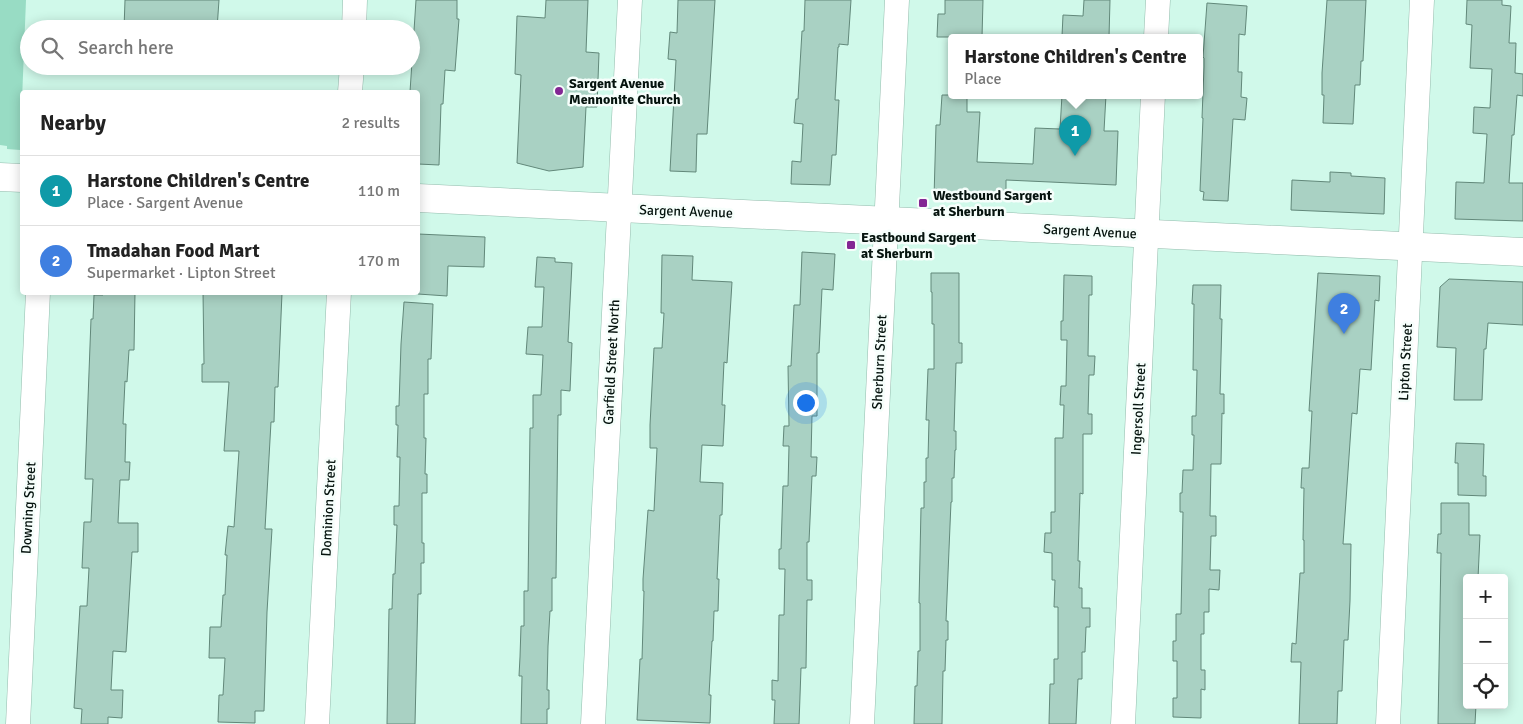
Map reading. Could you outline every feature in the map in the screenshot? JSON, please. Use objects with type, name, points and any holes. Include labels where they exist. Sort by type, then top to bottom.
[{"type":"main road","points":[[0,177],[20,178]]},
{"type":"main road","name":"Sargent Avenue","points":[[420,198],[1523,252]]},
{"type":"street","points":[[355,20],[356,0]]},
{"type":"street","name":"Garfield Street North","points":[[593,724],[630,0]]},
{"type":"street","name":"Sherburn Street","points":[[862,724],[897,0]]},
{"type":"street","points":[[1156,34],[1158,0]]},
{"type":"street","name":"Lipton Street","points":[[1388,724],[1422,0]]},
{"type":"street","points":[[350,90],[351,75]]},
{"type":"street","name":"Ingersoll Street","points":[[1123,724],[1153,99]]},
{"type":"street","name":"Downing Street","points":[[18,724],[38,295]]},
{"type":"street","name":"Dominion Street","points":[[317,724],[339,295]]},
{"type":"green space","points":[[0,0],[26,0],[25,20],[20,20],[20,75],[23,75],[22,90],[20,90],[20,150],[7,149],[7,146],[0,145]]},
{"type":"building","points":[[125,0],[219,0],[218,20],[124,20]]},
{"type":"building","points":[[416,0],[457,0],[457,19],[459,19],[455,71],[445,70],[443,104],[441,104],[439,165],[420,164],[420,90],[410,90],[411,75],[420,75],[420,20],[415,20]]},
{"type":"building","name":"Sargent Avenue Mennonite Church","points":[[546,0],[588,0],[586,52],[599,53],[597,107],[586,107],[583,167],[549,171],[517,163],[521,75],[515,74],[517,16],[545,18]]},
{"type":"building","points":[[678,0],[715,0],[707,134],[697,134],[696,172],[670,171],[676,60],[668,59],[670,32],[677,33]]},
{"type":"building","points":[[805,0],[851,0],[848,45],[839,44],[838,47],[835,100],[839,100],[836,155],[832,155],[830,185],[791,184],[792,161],[801,162],[803,124],[794,123],[796,99],[798,99]]},
{"type":"building","points":[[945,0],[983,0],[982,34],[948,34],[948,37],[937,37],[938,14],[945,14]]},
{"type":"building","points":[[1084,0],[1110,0],[1109,34],[1062,34],[1063,15],[1083,16]]},
{"type":"building","points":[[1327,0],[1366,0],[1363,61],[1361,61],[1360,85],[1355,85],[1353,124],[1323,123],[1324,95],[1322,95],[1322,73]]},
{"type":"building","points":[[1467,0],[1502,0],[1502,5],[1511,6],[1509,43],[1516,43],[1515,73],[1523,74],[1523,96],[1517,95],[1509,183],[1523,183],[1523,221],[1455,219],[1456,182],[1484,183],[1487,134],[1473,133],[1474,107],[1490,108],[1492,69],[1470,68],[1472,25],[1466,24]]},
{"type":"building","points":[[1207,3],[1247,6],[1245,35],[1239,34],[1238,72],[1242,72],[1241,97],[1247,98],[1245,120],[1233,119],[1228,201],[1203,200],[1204,192],[1200,191],[1203,57]]},
{"type":"building","points":[[942,95],[948,95],[948,99],[967,99],[967,112],[980,112],[977,162],[1033,164],[1035,128],[1060,129],[1062,99],[1106,99],[1104,131],[1118,131],[1116,185],[1006,180],[1006,200],[934,198],[936,125],[940,125]]},
{"type":"building","points":[[1330,172],[1351,173],[1351,176],[1385,178],[1384,214],[1291,210],[1292,180],[1330,182]]},
{"type":"building","points":[[420,234],[485,237],[484,267],[448,266],[447,296],[420,294]]},
{"type":"building","points":[[802,252],[835,254],[833,290],[822,289],[819,353],[817,353],[817,416],[812,416],[811,457],[817,457],[816,476],[812,476],[809,542],[807,542],[807,580],[812,580],[812,600],[807,600],[806,668],[801,668],[799,724],[774,724],[775,700],[772,700],[772,680],[778,681],[779,615],[784,615],[785,569],[779,569],[779,549],[781,549],[783,486],[788,486],[789,446],[783,446],[784,426],[789,426],[788,366],[791,366],[794,305],[800,305]]},
{"type":"building","points":[[662,255],[693,256],[692,280],[732,282],[727,363],[724,362],[722,405],[725,405],[723,446],[702,445],[700,482],[723,483],[717,579],[719,579],[718,611],[714,611],[709,695],[711,695],[710,723],[637,720],[640,659],[642,659],[643,579],[648,510],[654,511],[657,448],[650,448],[650,425],[654,348],[662,348],[664,313],[661,313]]},
{"type":"building","points":[[537,257],[555,258],[555,262],[572,263],[568,342],[572,343],[570,391],[561,390],[561,415],[558,415],[556,578],[552,578],[552,611],[550,611],[548,646],[547,690],[549,690],[549,709],[547,709],[547,724],[521,724],[522,676],[519,676],[521,626],[524,626],[524,591],[528,591],[530,428],[533,428],[533,395],[541,395],[543,355],[526,354],[528,327],[542,327],[544,287],[535,287]]},
{"type":"building","points":[[931,273],[959,273],[959,343],[962,343],[962,363],[956,363],[954,431],[956,431],[956,450],[954,478],[952,478],[946,621],[948,621],[948,640],[946,640],[945,671],[943,671],[942,724],[914,724],[915,686],[917,686],[918,651],[920,651],[921,508],[924,508],[924,482],[926,482],[926,458],[928,458],[929,420],[926,420],[928,369],[934,369]]},
{"type":"building","points":[[1318,273],[1380,276],[1379,301],[1375,300],[1371,370],[1360,369],[1357,414],[1352,413],[1343,544],[1351,544],[1350,601],[1348,640],[1344,640],[1342,691],[1338,691],[1337,724],[1299,724],[1301,662],[1291,662],[1292,643],[1296,644],[1300,573],[1304,573],[1304,488],[1301,488],[1302,468],[1309,468],[1312,411],[1309,411]]},
{"type":"building","points":[[1064,275],[1092,276],[1092,295],[1089,295],[1088,356],[1095,356],[1094,375],[1089,375],[1088,414],[1092,414],[1092,434],[1083,434],[1083,494],[1080,493],[1078,561],[1080,561],[1079,588],[1082,588],[1082,608],[1090,608],[1090,627],[1086,627],[1085,652],[1082,652],[1082,679],[1078,679],[1076,724],[1049,724],[1050,684],[1054,684],[1054,659],[1058,659],[1058,607],[1054,607],[1055,580],[1052,580],[1052,553],[1044,552],[1045,533],[1051,533],[1051,512],[1055,512],[1055,438],[1063,438],[1064,405],[1060,405],[1061,386],[1066,386],[1067,340],[1061,340]]},
{"type":"building","points":[[1449,279],[1523,282],[1523,325],[1488,323],[1486,349],[1484,349],[1482,400],[1454,400],[1456,348],[1437,347],[1440,287]]},
{"type":"building","points":[[1193,285],[1221,285],[1220,394],[1224,394],[1221,464],[1211,464],[1210,516],[1216,516],[1216,536],[1211,536],[1210,570],[1220,570],[1219,590],[1209,589],[1209,612],[1204,612],[1204,634],[1201,634],[1201,670],[1205,670],[1205,690],[1201,689],[1201,718],[1173,717],[1173,698],[1177,698],[1177,661],[1173,661],[1173,641],[1176,641],[1176,614],[1181,614],[1183,512],[1180,512],[1180,493],[1182,493],[1183,470],[1193,470],[1194,435],[1192,435],[1192,416],[1196,416],[1197,370],[1193,370]]},
{"type":"building","points":[[94,295],[135,295],[134,350],[129,350],[123,424],[126,424],[125,462],[130,462],[129,480],[120,480],[118,523],[138,523],[138,552],[132,552],[126,652],[113,651],[111,690],[123,690],[122,718],[108,717],[108,724],[81,724],[82,709],[74,708],[80,606],[87,606],[89,568],[82,568],[84,522],[91,522],[93,479],[85,479],[91,319],[93,319]]},
{"type":"building","points":[[203,295],[282,295],[278,387],[275,387],[274,422],[271,422],[265,529],[272,529],[264,711],[255,711],[255,723],[218,722],[219,695],[223,695],[225,658],[209,658],[210,627],[221,627],[223,595],[225,595],[227,555],[225,555],[228,526],[234,527],[239,451],[224,451],[229,382],[202,382],[202,364],[204,364]]},
{"type":"building","points":[[404,302],[433,304],[431,359],[428,359],[428,394],[424,394],[427,493],[422,493],[424,563],[421,563],[421,594],[418,594],[415,724],[387,724],[389,609],[392,609],[397,525],[394,525],[394,506],[399,506],[400,457],[397,457],[398,425],[396,425],[396,406],[399,406]]},
{"type":"building","points":[[1456,443],[1484,444],[1483,476],[1486,476],[1486,496],[1458,495],[1458,463],[1455,463]]},
{"type":"building","points":[[1441,503],[1469,503],[1469,535],[1480,535],[1478,574],[1463,574],[1463,709],[1476,709],[1475,724],[1438,724],[1441,553],[1437,553],[1438,534],[1441,534]]},
{"type":"place","name":"Sargent Avenue Mennonite Church","points":[[559,91]]},
{"type":"place","name":"Harstone Children's Centre","points":[[1075,156]]},
{"type":"place","name":"Westbound Sargent at Sherburn","points":[[923,203]]},
{"type":"place","name":"Eastbound Sargent at Sherburn","points":[[851,245]]},
{"type":"place","name":"Tmadahan Food Mart","points":[[1344,334]]}]
